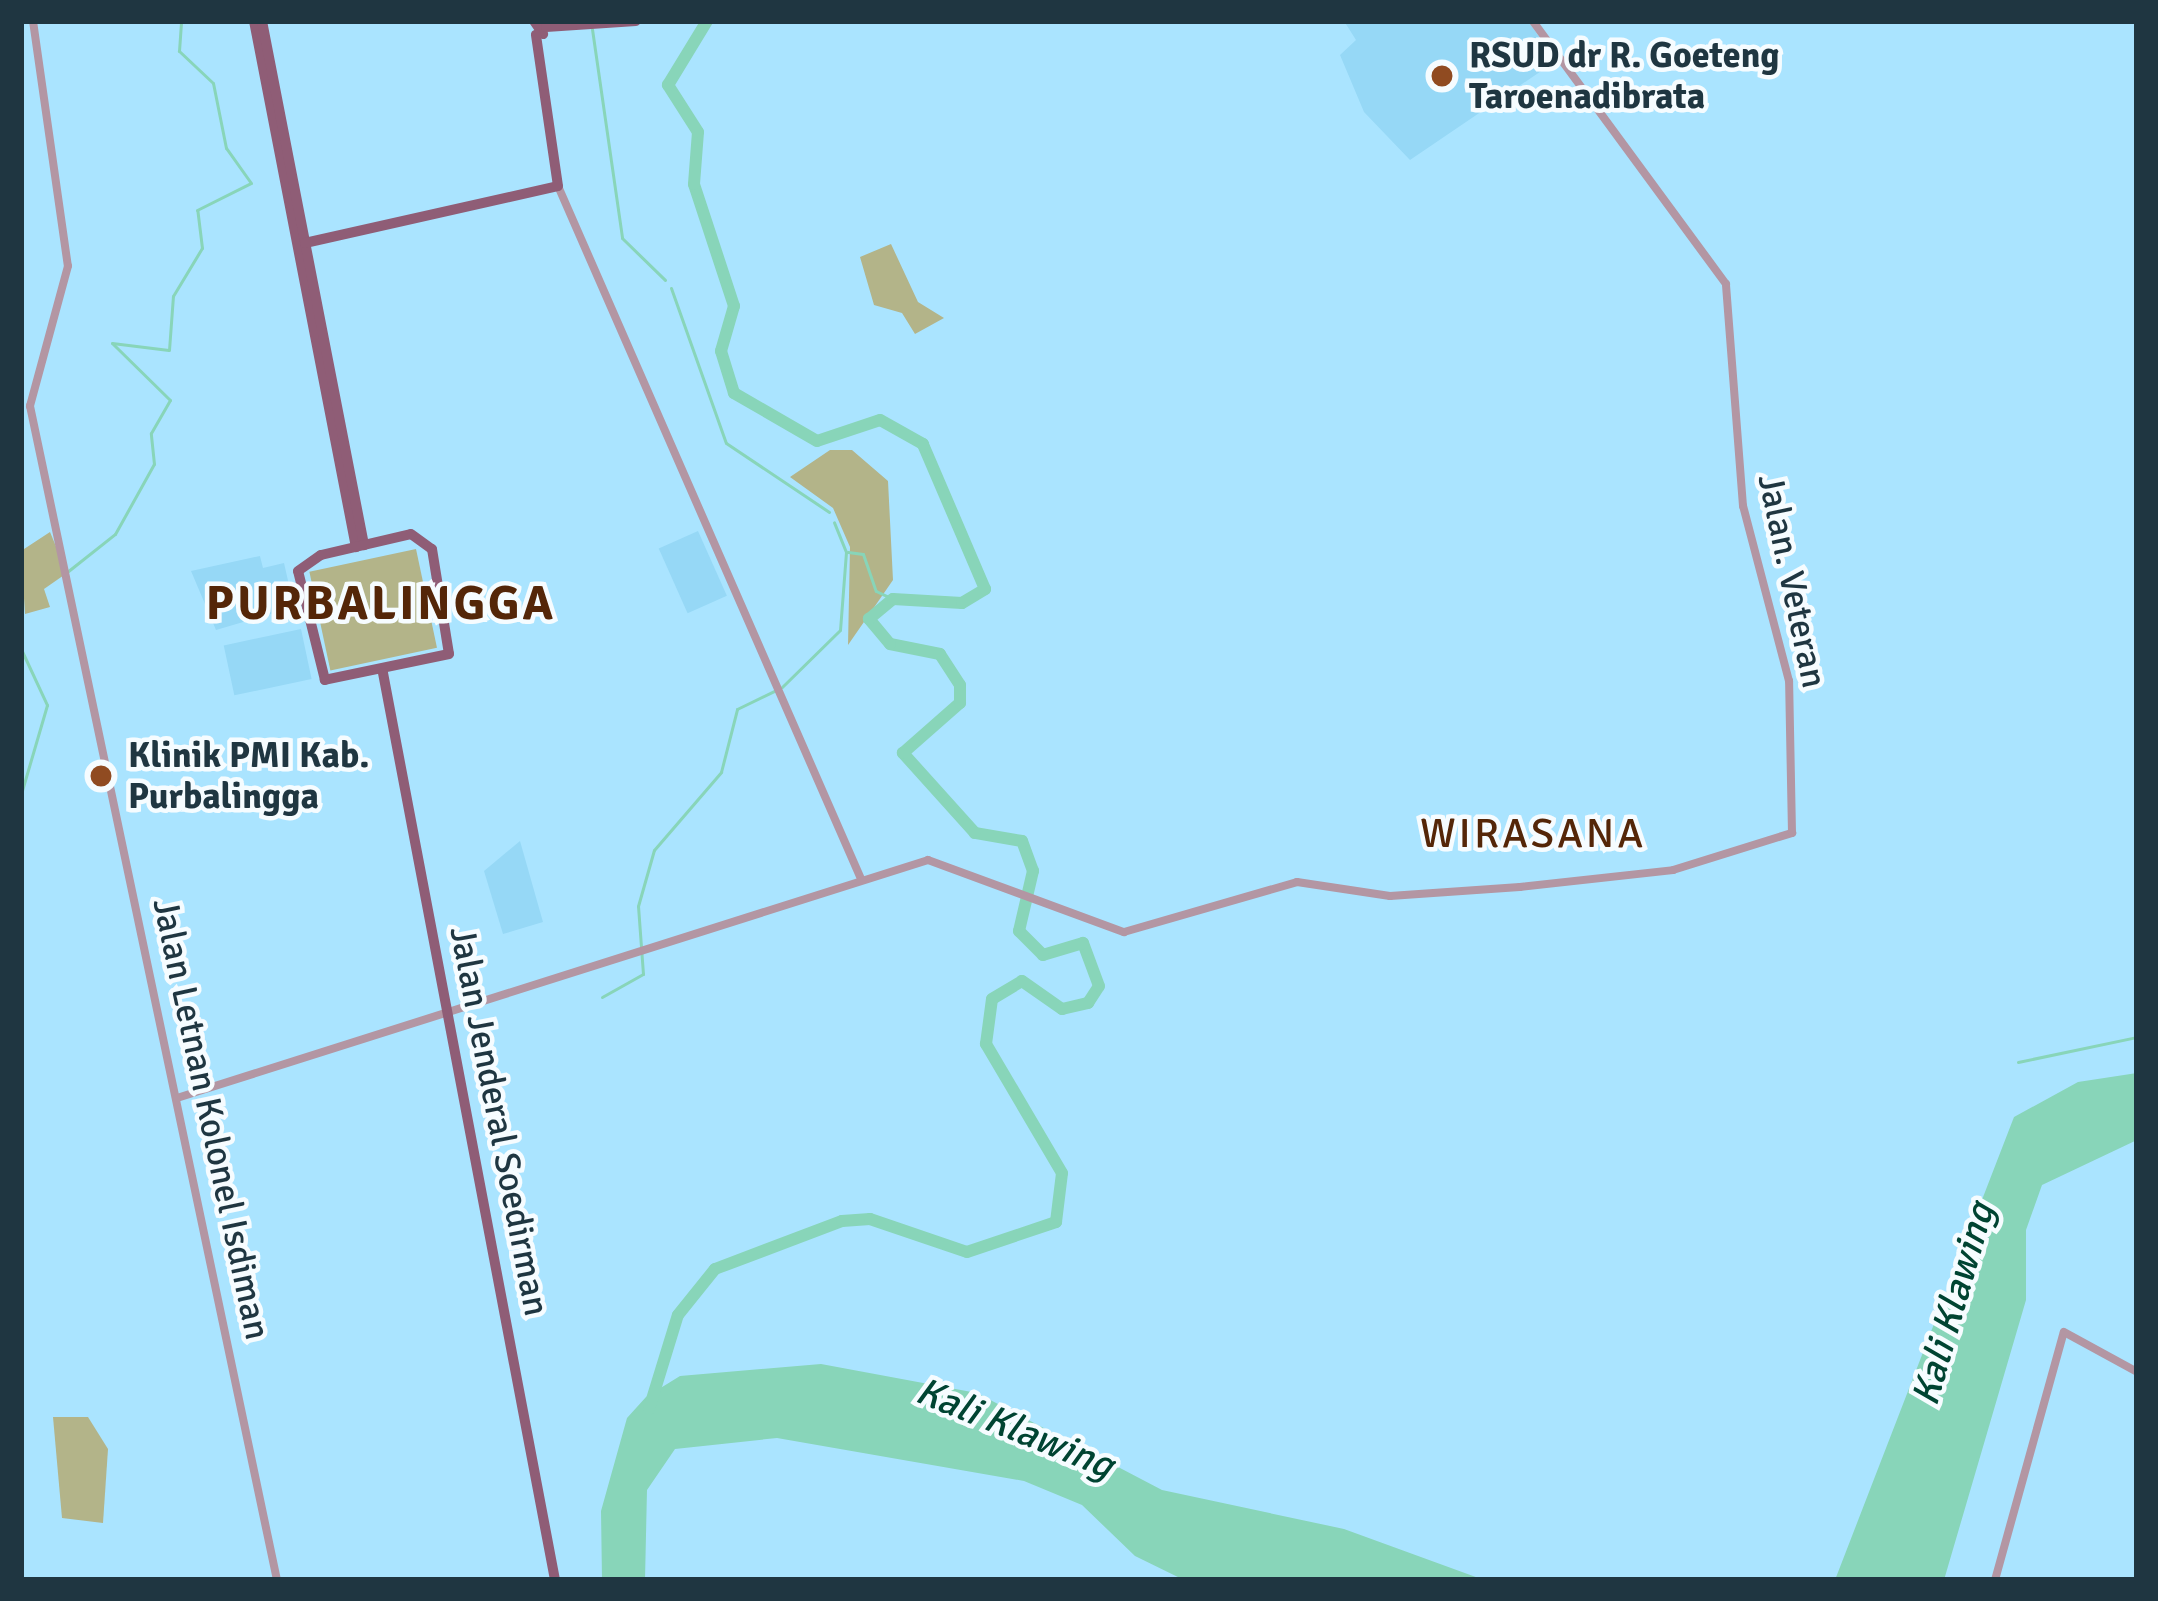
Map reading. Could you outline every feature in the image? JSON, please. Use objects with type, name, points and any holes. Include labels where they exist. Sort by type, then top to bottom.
[{"type":"main road","points":[[258,21],[305,243],[360,546]]},
{"type":"main road","points":[[258,21],[360,546]]},
{"type":"main road","points":[[305,243],[558,185],[540,26],[636,21]]},
{"type":"main road","points":[[427,541],[453,637],[443,659],[383,673],[321,676],[297,581],[309,559],[360,546],[427,541]]},
{"type":"main road","name":"Jalan Jenderal Soedirman","points":[[383,673],[555,1580]]},
{"type":"street","name":"Jalan Letnan Kolonel Isdiman","points":[[33,21],[68,273],[28,394],[93,669],[277,1580]]},
{"type":"street","name":"Jalan. Veteran","points":[[861,879],[941,858],[1111,931],[1140,928],[1297,882],[1390,896],[1673,870],[1783,837],[1798,821],[1783,634],[1743,506],[1726,284],[1533,21]]},
{"type":"street","points":[[177,1098],[861,879],[558,185]]},
{"type":"street","points":[[1995,1580],[2064,1332],[2137,1372]]},
{"type":"shaded area","name":"RSUD dr R. Goeteng Taroenadibrata","points":[[1344,21],[1528,21],[1556,61],[1410,160],[1364,112],[1340,55],[1356,40]]},
{"type":"shaded area","points":[[891,244],[918,302],[944,318],[915,334],[902,313],[874,305],[860,257]]},
{"type":"shaded area","points":[[830,450],[852,450],[888,481],[893,580],[848,645],[850,547],[833,508],[790,477]]},
{"type":"shaded area","points":[[698,531],[727,596],[688,613],[659,548]]},
{"type":"shaded area","points":[[50,532],[67,573],[44,589],[50,607],[25,614],[21,551]]},
{"type":"shaded area","points":[[416,549],[437,648],[330,670],[309,572]]},
{"type":"shaded area","points":[[260,556],[263,568],[284,563],[294,607],[216,630],[191,571]]},
{"type":"shaded area","points":[[301,629],[312,679],[234,695],[224,645]]},
{"type":"shaded area","points":[[520,841],[543,922],[503,934],[484,871]]},
{"type":"shaded area","points":[[53,1417],[88,1417],[108,1449],[103,1523],[62,1518]]},
{"type":"water","name":"Kali Klawing","points":[[2137,1073],[2137,1140],[2042,1185],[2026,1230],[2026,1300],[1944,1580],[1835,1580],[2014,1117],[2078,1082]]},
{"type":"water","name":"Kali Klawing","points":[[821,1364],[977,1393],[1162,1490],[1344,1529],[1484,1580],[1184,1580],[1135,1556],[1082,1505],[1024,1481],[777,1438],[675,1449],[647,1490],[645,1580],[602,1580],[601,1511],[627,1418],[646,1397],[680,1376]]},
{"type":"waterway","points":[[67,572],[115,534],[154,464],[151,433],[170,400],[112,343],[169,350],[173,296],[202,248],[197,210],[251,183],[226,148],[213,83],[179,51],[181,21]]},
{"type":"waterway","points":[[649,1409],[678,1315],[715,1269],[842,1221],[870,1219],[967,1252],[1056,1222],[1062,1173],[986,1044],[992,999],[1022,981],[1062,1009],[1088,1003],[1099,986],[1083,943],[1043,955],[1019,931],[1033,871],[1022,841],[975,833],[903,753],[960,703],[960,685],[940,654],[890,644],[869,619],[893,599],[962,603],[985,589],[923,444],[880,420],[817,441],[734,393],[721,351],[734,306],[694,184],[698,132],[668,85],[707,21]]},
{"type":"waterway","points":[[592,29],[622,238],[665,280]]},
{"type":"waterway","points":[[671,288],[726,443],[829,512]]},
{"type":"waterway","points":[[782,687],[840,630],[846,552],[834,522]]},
{"type":"waterway","points":[[848,552],[863,554],[876,591],[893,599]]},
{"type":"waterway","points":[[21,649],[47,705],[21,794]]},
{"type":"waterway","points":[[602,997],[643,974],[638,906],[654,850],[721,772],[737,709],[774,691]]},
{"type":"waterway","points":[[2018,1062],[2137,1037]]},
{"type":"place","name":"RSUD dr R. Goeteng Taroenadibrata","points":[[1442,76]]},
{"type":"place","name":"Klinik PMI Kab. Purbalingga","points":[[101,776]]},
{"type":"district","name":"PURBALINGGA","points":[[381,604]]},
{"type":"district","name":"WIRASANA","points":[[1533,834]]}]
